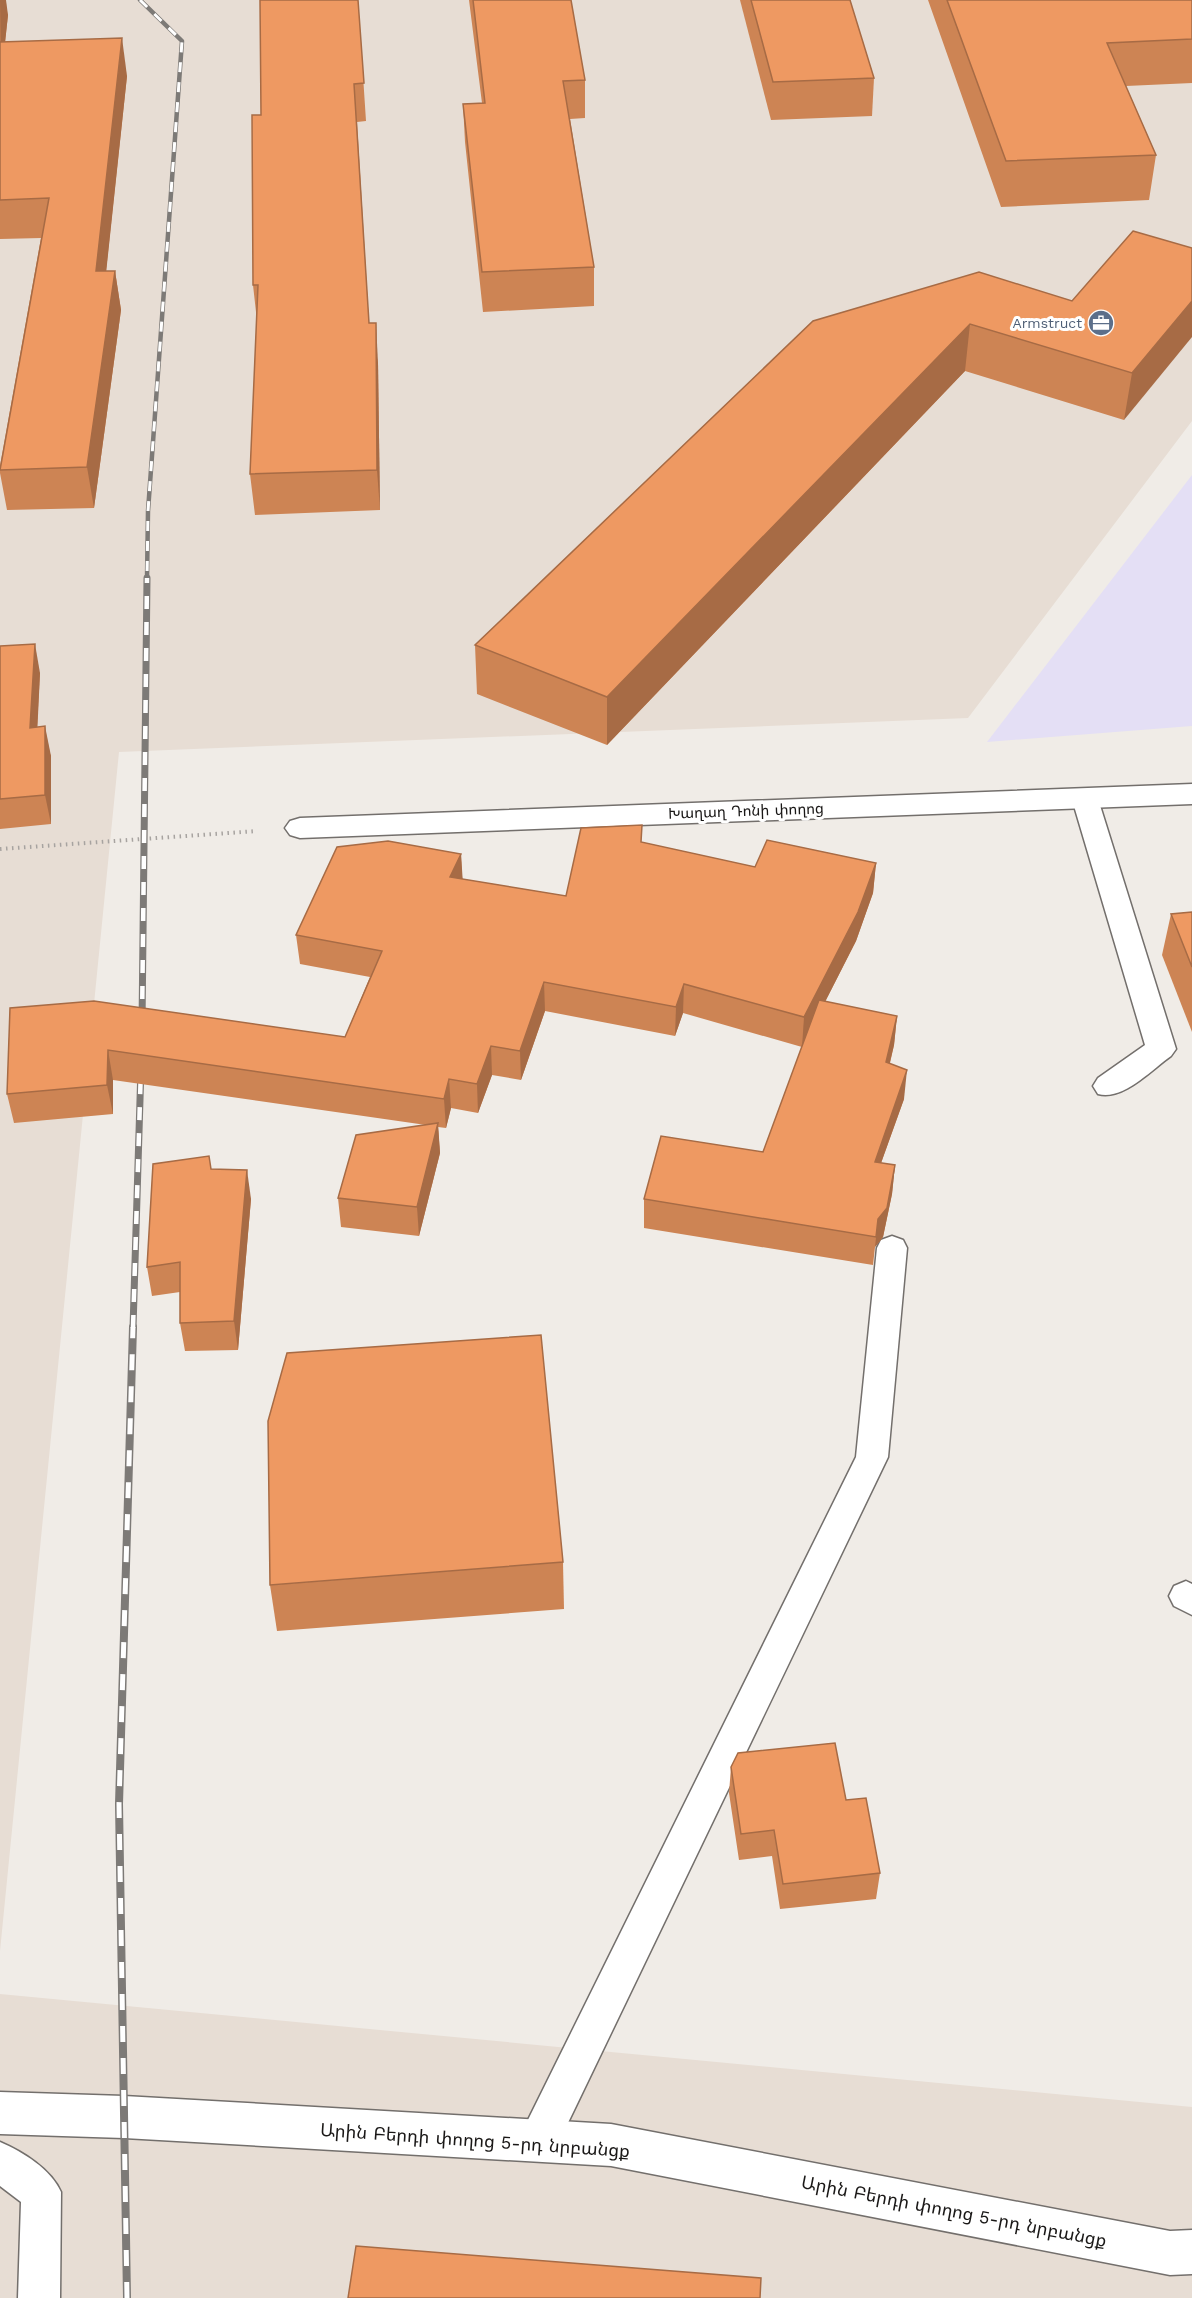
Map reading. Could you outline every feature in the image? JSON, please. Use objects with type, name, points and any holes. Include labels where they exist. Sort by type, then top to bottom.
[{"type":"street","name":"Խաղաղ Դոնի փողոց","points":[[300,828],[1192,794]]},
{"type":"street","name":"Արին Բերդի փողոց 5-րդ նրբանցք","points":[[0,2113],[124,2117],[611,2145],[1170,2253],[1192,2252]]},
{"type":"lane","points":[[1084,799],[1161,1049],[1108,1086]]},
{"type":"lane","points":[[538,2142],[872,1457],[892,1248]]},
{"type":"lane","points":[[0,2162],[41,2192],[39,2298]]},
{"type":"path","points":[[0,849],[300,828]]},
{"type":"shaded area","points":[[0,0],[1192,0],[1192,421],[968,718],[119,752],[0,1951]]},
{"type":"shaded area","points":[[1192,475],[1192,726],[987,742]]},
{"type":"shaded area","points":[[0,1994],[1192,2107],[1192,2298],[0,2298]]},
{"type":"building","points":[[260,0],[358,0],[364,83],[354,84],[369,323],[376,323],[377,470],[250,474],[258,285],[253,285],[252,115],[261,115]]},
{"type":"building","points":[[473,0],[571,0],[585,80],[563,81],[594,267],[482,272],[463,104],[485,103]]},
{"type":"building","points":[[751,0],[850,0],[874,78],[773,82]]},
{"type":"building","points":[[947,0],[1192,0],[1192,39],[1107,43],[1156,155],[1006,161]]},
{"type":"building","points":[[122,38],[96,271],[115,271],[87,467],[0,470],[49,198],[0,200],[0,42]]},
{"type":"building","points":[[1133,231],[1192,248],[1192,301],[1132,373],[970,324],[607,697],[475,645],[813,321],[979,272],[1072,301]]},
{"type":"building","points":[[35,644],[30,728],[45,726],[45,795],[0,799],[0,646]]},
{"type":"building","points":[[642,825],[641,842],[755,867],[767,840],[876,863],[858,912],[804,1017],[684,984],[676,1007],[544,982],[520,1051],[491,1046],[477,1084],[449,1079],[444,1099],[108,1050],[107,1085],[7,1094],[10,1008],[94,1001],[345,1037],[382,951],[296,935],[337,847],[388,841],[461,854],[450,877],[566,896],[581,828]]},
{"type":"building","points":[[1192,912],[1192,967],[1171,914]]},
{"type":"building","points":[[819,1000],[897,1016],[886,1062],[907,1070],[875,1162],[895,1165],[887,1208],[878,1219],[876,1237],[644,1199],[661,1136],[763,1152]]},
{"type":"building","points":[[438,1123],[417,1207],[338,1198],[356,1135]]},
{"type":"building","points":[[209,1156],[211,1169],[247,1170],[234,1321],[180,1323],[180,1262],[147,1267],[153,1164]]},
{"type":"building","points":[[541,1335],[563,1562],[270,1585],[268,1421],[287,1353]]},
{"type":"building","points":[[835,1743],[846,1800],[866,1798],[880,1873],[783,1884],[774,1830],[741,1834],[731,1767],[738,1753]]},
{"type":"building","points":[[356,2246],[761,2278],[760,2298],[348,2298]]},
{"type":"railway","points":[[140,0],[182,41],[148,511],[147,579]]},
{"type":"railway","points":[[142,1025],[147,578]]},
{"type":"railway","points":[[133,1328],[141,1067]]},
{"type":"railway","points":[[127,2298],[119,1804],[133,1327]]},
{"type":"place","name":"Armstruct","points":[[1101,323]]}]
